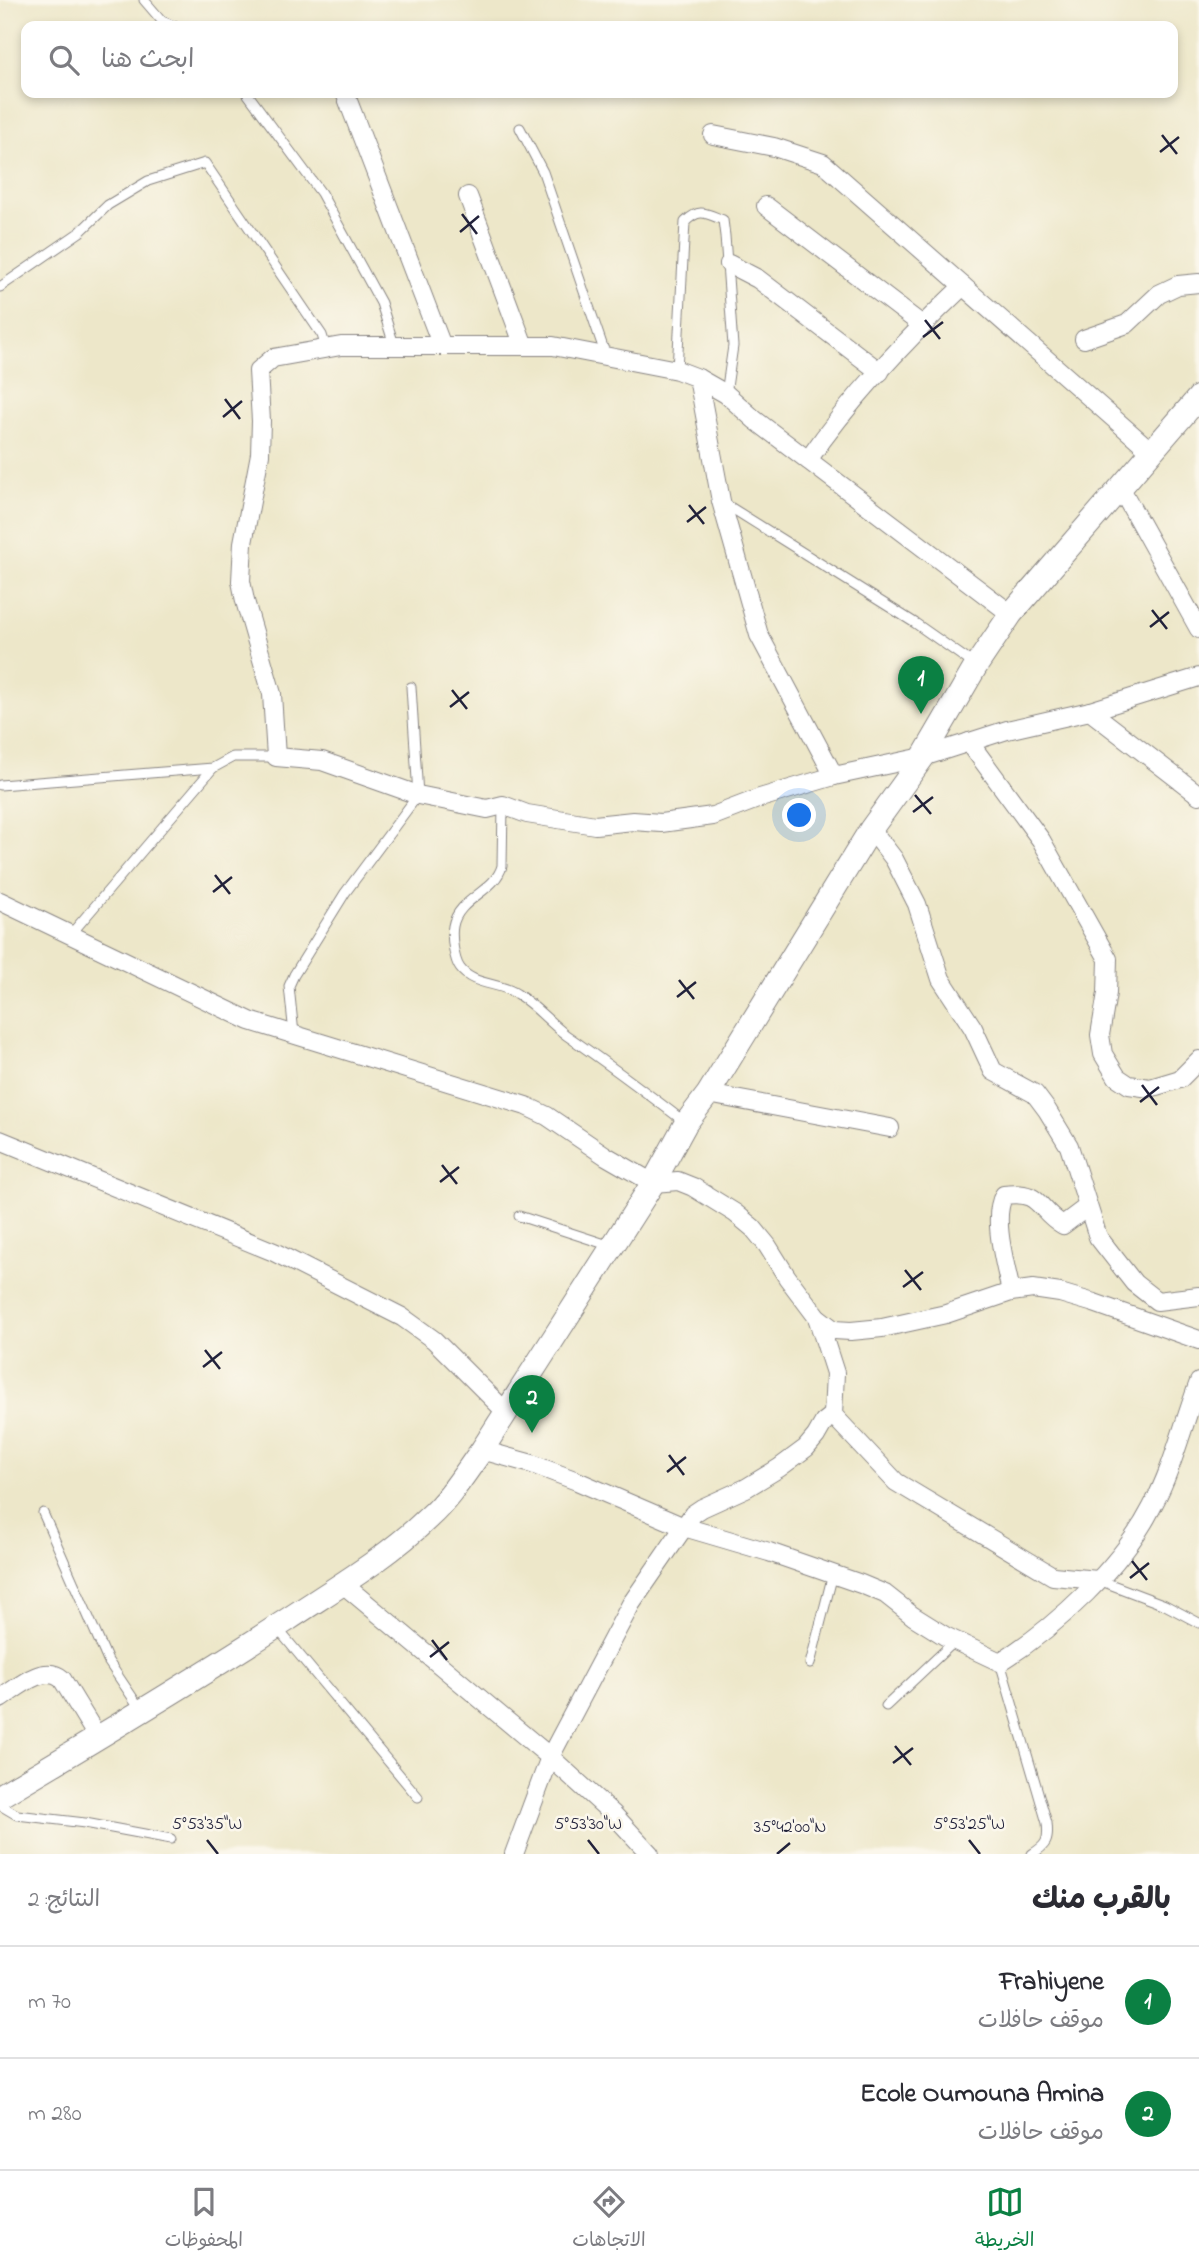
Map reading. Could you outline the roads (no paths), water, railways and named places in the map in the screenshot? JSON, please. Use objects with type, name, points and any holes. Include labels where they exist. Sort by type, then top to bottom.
[{"type":"street","points":[[347,98],[442,346]]},
{"type":"street","points":[[713,135],[774,147],[823,163],[1152,452]]},
{"type":"street","points":[[468,196],[524,346]]},
{"type":"street","points":[[766,206],[922,325]]},
{"type":"street","points":[[729,264],[758,279],[880,372]]},
{"type":"street","points":[[1084,340],[1127,324],[1159,295],[1178,285],[1199,283]]},
{"type":"street","points":[[808,460],[829,430],[880,372],[922,325],[963,286]]},
{"type":"street","points":[[1011,614],[755,420],[726,394],[677,370],[553,346],[394,345],[326,348],[274,358],[258,371],[260,454],[243,543],[241,581],[244,601],[272,694],[276,757],[322,761],[418,794],[486,808],[503,805],[527,814],[595,825],[633,821],[661,823],[713,816],[760,798],[834,776],[923,757],[1007,730],[1090,710],[1199,677]]},
{"type":"street","points":[[698,378],[720,501],[759,635],[834,776]]},
{"type":"street","points":[[0,1796],[142,1712],[343,1584],[392,1550],[430,1517],[454,1490],[653,1183],[686,1123],[708,1094],[871,829],[923,757],[976,666],[1011,614],[1199,397]]},
{"type":"street","points":[[1121,487],[1199,629]]},
{"type":"street","points":[[1090,710],[1199,795]]},
{"type":"street","points":[[968,742],[1041,840],[1108,959],[1107,993],[1100,1035],[1103,1054],[1117,1077],[1129,1085],[1150,1088],[1180,1079],[1199,1060]]},
{"type":"street","points":[[871,829],[894,859],[917,904],[941,979],[973,1027],[993,1071],[1035,1094],[1069,1146],[1098,1237],[1134,1283],[1157,1301],[1199,1296]]},
{"type":"street","points":[[2,905],[71,934],[250,1021],[526,1106],[547,1116],[606,1156],[653,1183],[678,1181],[693,1186],[744,1220],[767,1245],[817,1317],[834,1330],[882,1328],[946,1314],[1011,1292],[1032,1289],[1060,1293],[1199,1340]]},
{"type":"street","points":[[708,1094],[890,1128]]},
{"type":"street","points":[[0,1140],[274,1252],[402,1317],[434,1340],[505,1411]]},
{"type":"street","points":[[1011,1292],[999,1223],[999,1204],[1004,1195],[1029,1195],[1052,1219],[1063,1225],[1087,1207]]},
{"type":"street","points":[[817,1317],[835,1373],[834,1415],[896,1482],[1053,1576],[1098,1580]]},
{"type":"street","points":[[482,1450],[577,1480],[684,1527],[833,1574],[885,1594],[913,1616],[955,1641],[1000,1662],[1032,1640],[1098,1580],[1130,1545],[1153,1507],[1199,1382]]},
{"type":"street","points":[[514,1854],[550,1758],[631,1604],[693,1514],[779,1468],[806,1448],[824,1422],[834,1415]]},
{"type":"street","points":[[343,1584],[550,1758],[614,1815],[650,1854]]},
{"type":"street","points":[[0,1699],[43,1673],[56,1673],[98,1738]]},
{"type":"lane","points":[[144,0],[162,21]]},
{"type":"lane","points":[[251,98],[321,193],[381,303],[394,345]]},
{"type":"lane","points":[[520,128],[543,172],[606,356]]},
{"type":"lane","points":[[0,287],[80,232],[108,205],[148,181],[205,163],[322,335],[326,348]]},
{"type":"lane","points":[[677,370],[685,222],[701,212],[723,220],[729,264],[733,346],[726,394]]},
{"type":"lane","points":[[720,501],[915,623],[976,666]]},
{"type":"lane","points":[[294,1035],[289,986],[294,975],[345,893],[418,794],[411,687]]},
{"type":"lane","points":[[71,934],[213,768],[233,757],[276,757]]},
{"type":"lane","points":[[0,785],[213,768]]},
{"type":"lane","points":[[503,805],[500,875],[469,900],[456,917],[453,926],[459,967],[468,976],[517,994],[565,1034],[590,1049],[686,1123]]},
{"type":"lane","points":[[519,1216],[612,1246]]},
{"type":"lane","points":[[43,1513],[108,1661],[142,1712]]},
{"type":"lane","points":[[810,1664],[833,1574]]},
{"type":"lane","points":[[1098,1580],[1165,1605],[1199,1623]]},
{"type":"lane","points":[[276,1627],[418,1797]]},
{"type":"lane","points":[[886,1706],[955,1641]]},
{"type":"lane","points":[[1000,1662],[1047,1823],[1049,1837],[1044,1846],[1032,1854]]},
{"type":"lane","points":[[0,1805],[17,1815],[85,1823],[171,1839]]},
{"type":"place","name":"Frahiyene","points":[[921,714]]},
{"type":"place","name":"Ecole Oumouna Amina","points":[[532,1433]]}]
